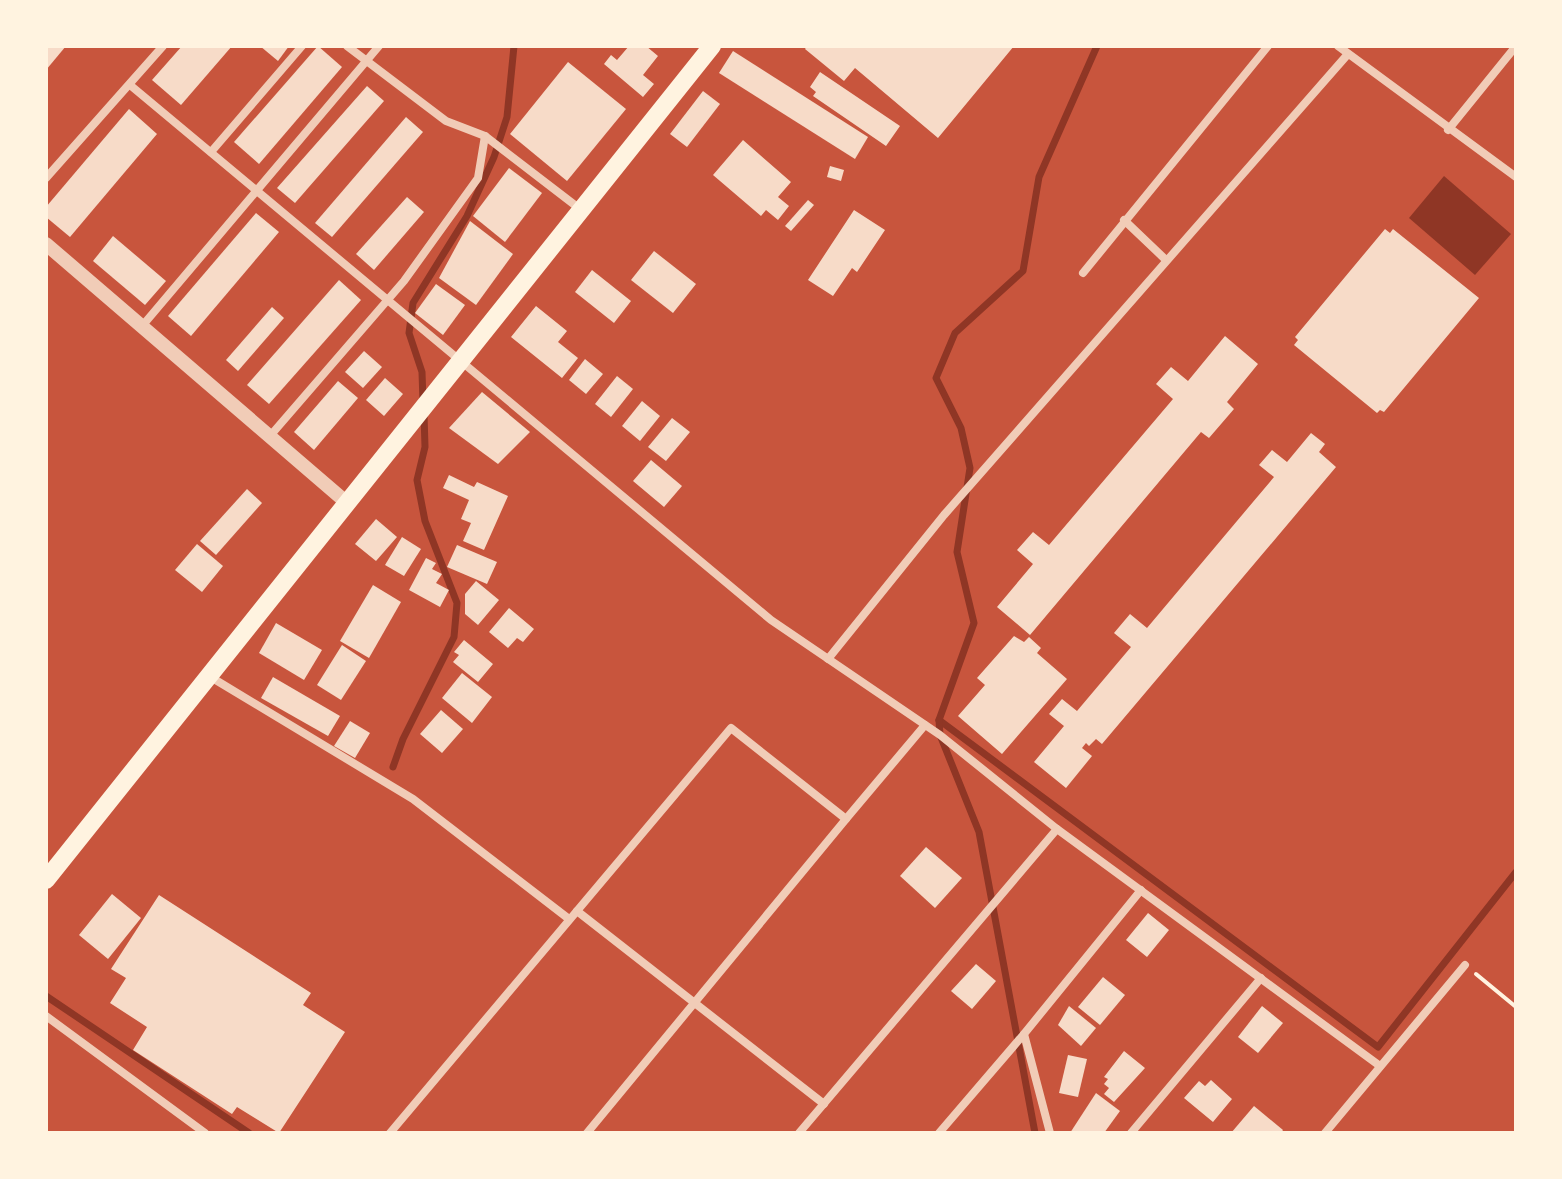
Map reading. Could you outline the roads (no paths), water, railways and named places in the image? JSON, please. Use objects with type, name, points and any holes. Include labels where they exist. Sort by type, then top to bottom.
[{"type":"main road","points":[[46,880],[712,46]]},
{"type":"street","points":[[46,178],[163,46]]},
{"type":"street","points":[[211,152],[302,46]]},
{"type":"street","points":[[347,46],[446,121],[485,136],[580,209]]},
{"type":"street","points":[[143,325],[379,46]]},
{"type":"street","points":[[1083,273],[1268,46]]},
{"type":"street","points":[[1338,46],[1448,130],[1516,177]]},
{"type":"street","points":[[1448,130],[1516,46]]},
{"type":"street","points":[[828,659],[944,515],[1348,54]]},
{"type":"street","points":[[130,85],[771,620],[925,725],[1057,829],[1380,1066]]},
{"type":"street","points":[[270,436],[386,297],[404,281],[478,178],[485,136]]},
{"type":"street","points":[[1124,220],[1166,260]]},
{"type":"street","points":[[46,244],[346,502]]},
{"type":"street","points":[[208,676],[413,799],[569,919]]},
{"type":"street","points":[[587,1133],[925,725]]},
{"type":"street","points":[[390,1133],[731,728],[846,819]]},
{"type":"street","points":[[799,1133],[1057,829]]},
{"type":"street","points":[[939,1133],[1141,890]]},
{"type":"street","points":[[577,911],[824,1104]]},
{"type":"street","points":[[1325,1133],[1465,965]]},
{"type":"street","points":[[1131,1133],[1261,978]]},
{"type":"street","points":[[46,1016],[205,1133]]},
{"type":"street","points":[[1024,1034],[1050,1133]]},
{"type":"waterway","points":[[423,402],[422,372],[409,333],[413,303],[467,216],[494,157],[507,117],[514,46]]},
{"type":"waterway","points":[[1035,1133],[979,832],[940,735],[939,720],[974,623],[957,552],[970,468],[961,428],[936,378],[955,333],[1023,271],[1039,177],[1097,46]]},
{"type":"waterway","points":[[393,767],[403,739],[454,637],[457,603],[425,521],[417,480],[425,447],[424,414]]},
{"type":"waterway","points":[[939,720],[1378,1047],[1516,872]]},
{"type":"waterway","points":[[46,996],[249,1133]]}]
